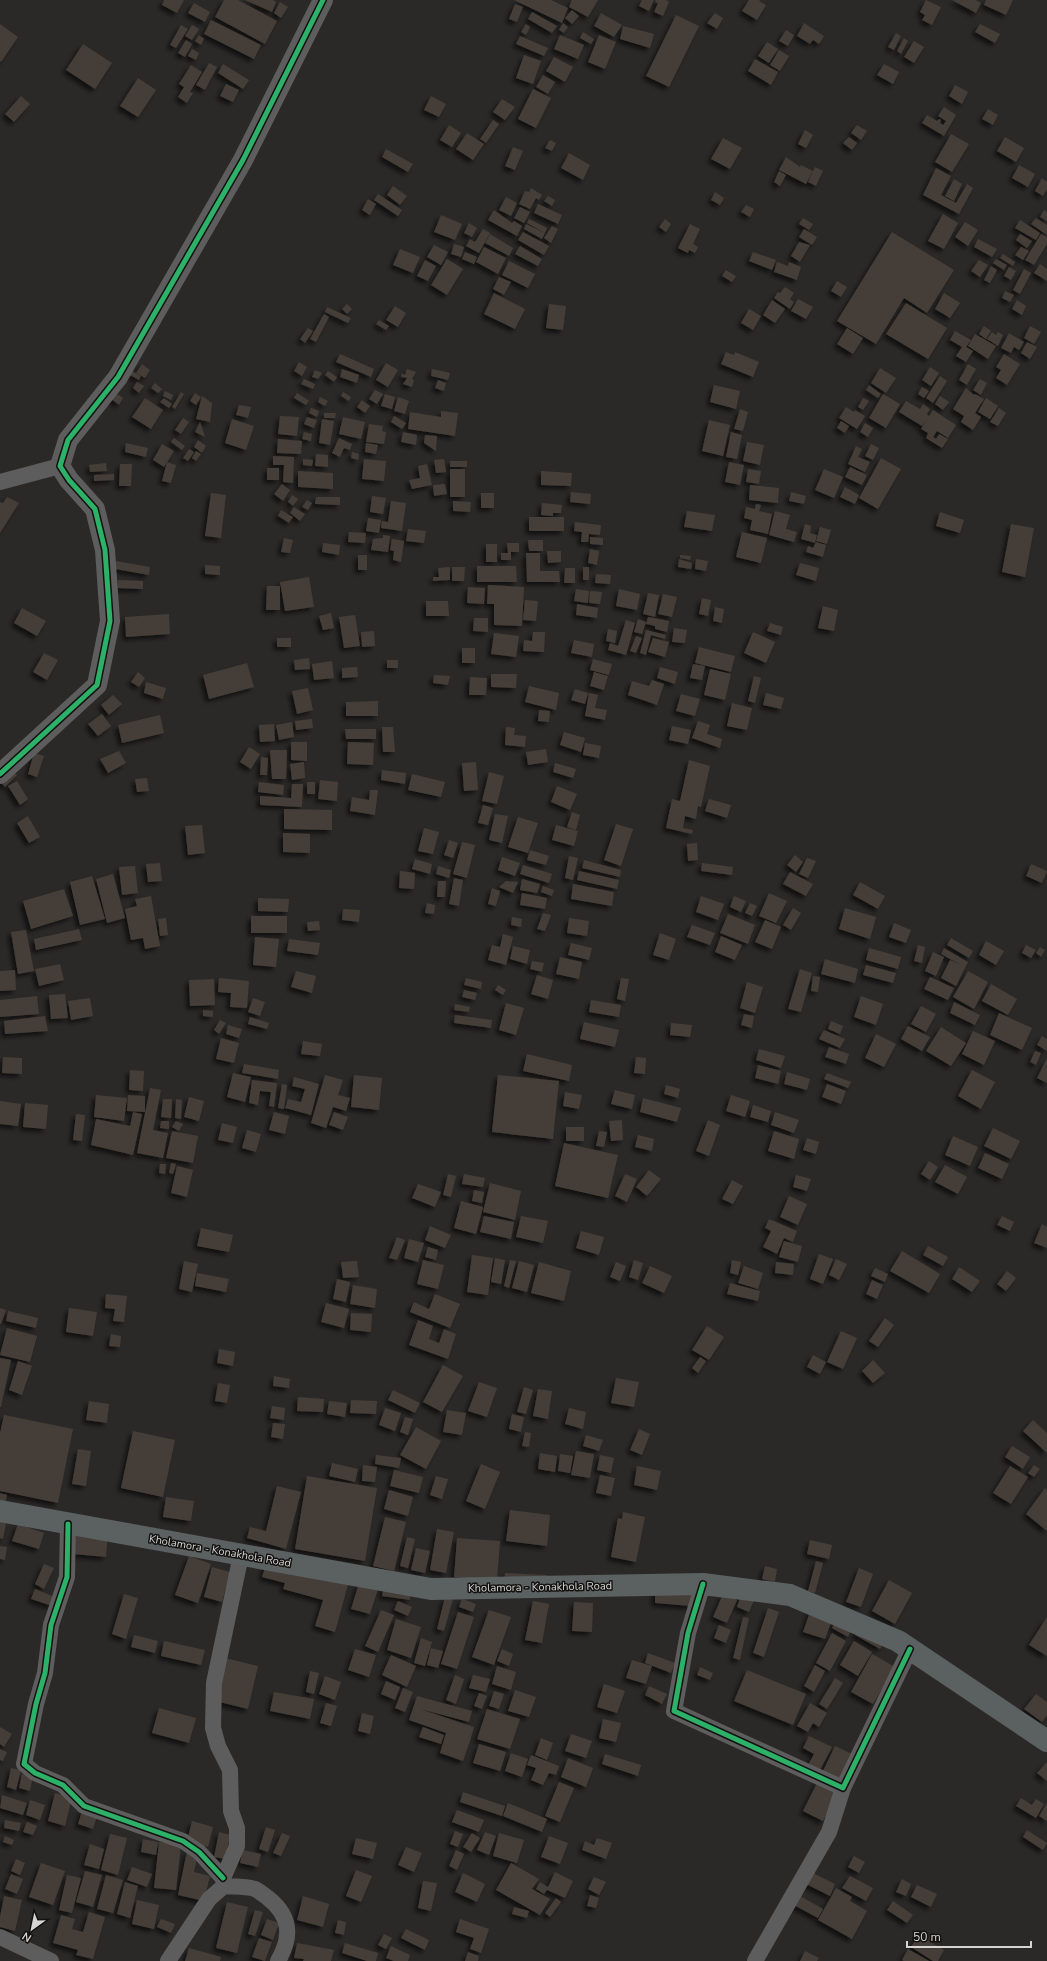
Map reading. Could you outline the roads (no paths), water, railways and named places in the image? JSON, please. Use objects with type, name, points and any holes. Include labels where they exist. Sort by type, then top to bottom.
[{"type":"main road","name":"Kholamora - Konakhola Road","points":[[0,1511],[431,1590],[703,1584],[790,1595],[898,1641],[1047,1741]]},
{"type":"street","points":[[0,774],[97,685],[110,621],[106,550],[95,509],[69,480],[60,466],[68,440],[118,377],[243,160],[323,0]]},
{"type":"street","points":[[0,482],[60,466]]},
{"type":"street","points":[[68,1524],[67,1577],[51,1625],[45,1672],[31,1725],[24,1764],[35,1772],[63,1785],[84,1806],[183,1841],[198,1852],[223,1882],[256,1889],[273,1902],[286,1919],[288,1930],[286,1945],[278,1961]]},
{"type":"street","points":[[168,1961],[209,1899],[223,1882],[237,1846],[237,1828],[231,1811],[230,1770],[218,1746],[213,1728],[214,1683],[241,1555]]},
{"type":"street","points":[[703,1584],[688,1633],[674,1710],[843,1788]]},
{"type":"street","points":[[755,1961],[829,1832],[843,1788],[910,1649]]},
{"type":"street","points":[[0,1937],[4,1940],[30,1949],[51,1961]]}]
